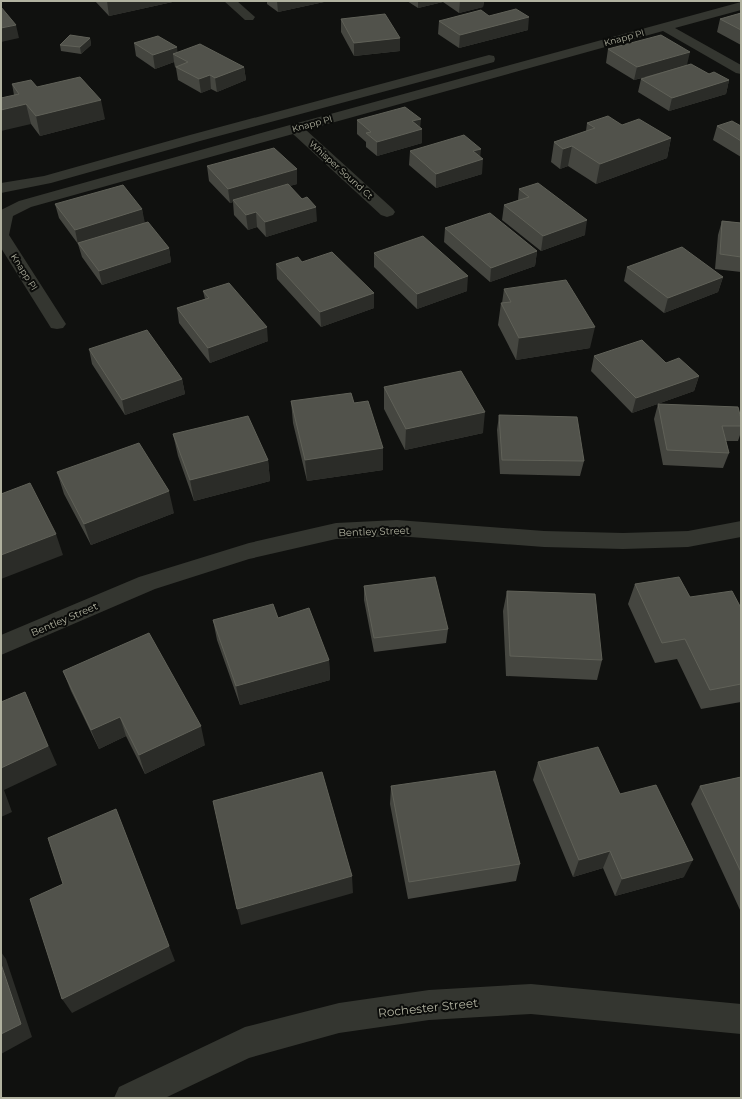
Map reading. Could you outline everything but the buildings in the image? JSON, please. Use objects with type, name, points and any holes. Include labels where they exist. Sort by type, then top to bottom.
[{"type":"street","points":[[230,1],[248,17]]},
{"type":"street","points":[[696,5],[711,1]]},
{"type":"street","name":"Knapp Pl","points":[[57,324],[1,235],[6,214],[25,204],[295,128],[741,6]]},
{"type":"street","points":[[664,27],[741,70]]},
{"type":"street","points":[[1,188],[46,180],[195,138],[500,56]]},
{"type":"street","name":"Whisper Sound Ct","points":[[295,128],[387,212]]},
{"type":"street","name":"Bentley Street","points":[[1,645],[148,583],[249,551],[336,531],[397,528],[544,539],[623,541],[688,539],[741,529]]},
{"type":"street","name":"Rochester Street","points":[[130,1098],[245,1043],[339,1018],[429,1005],[530,1000],[741,1019]]}]
